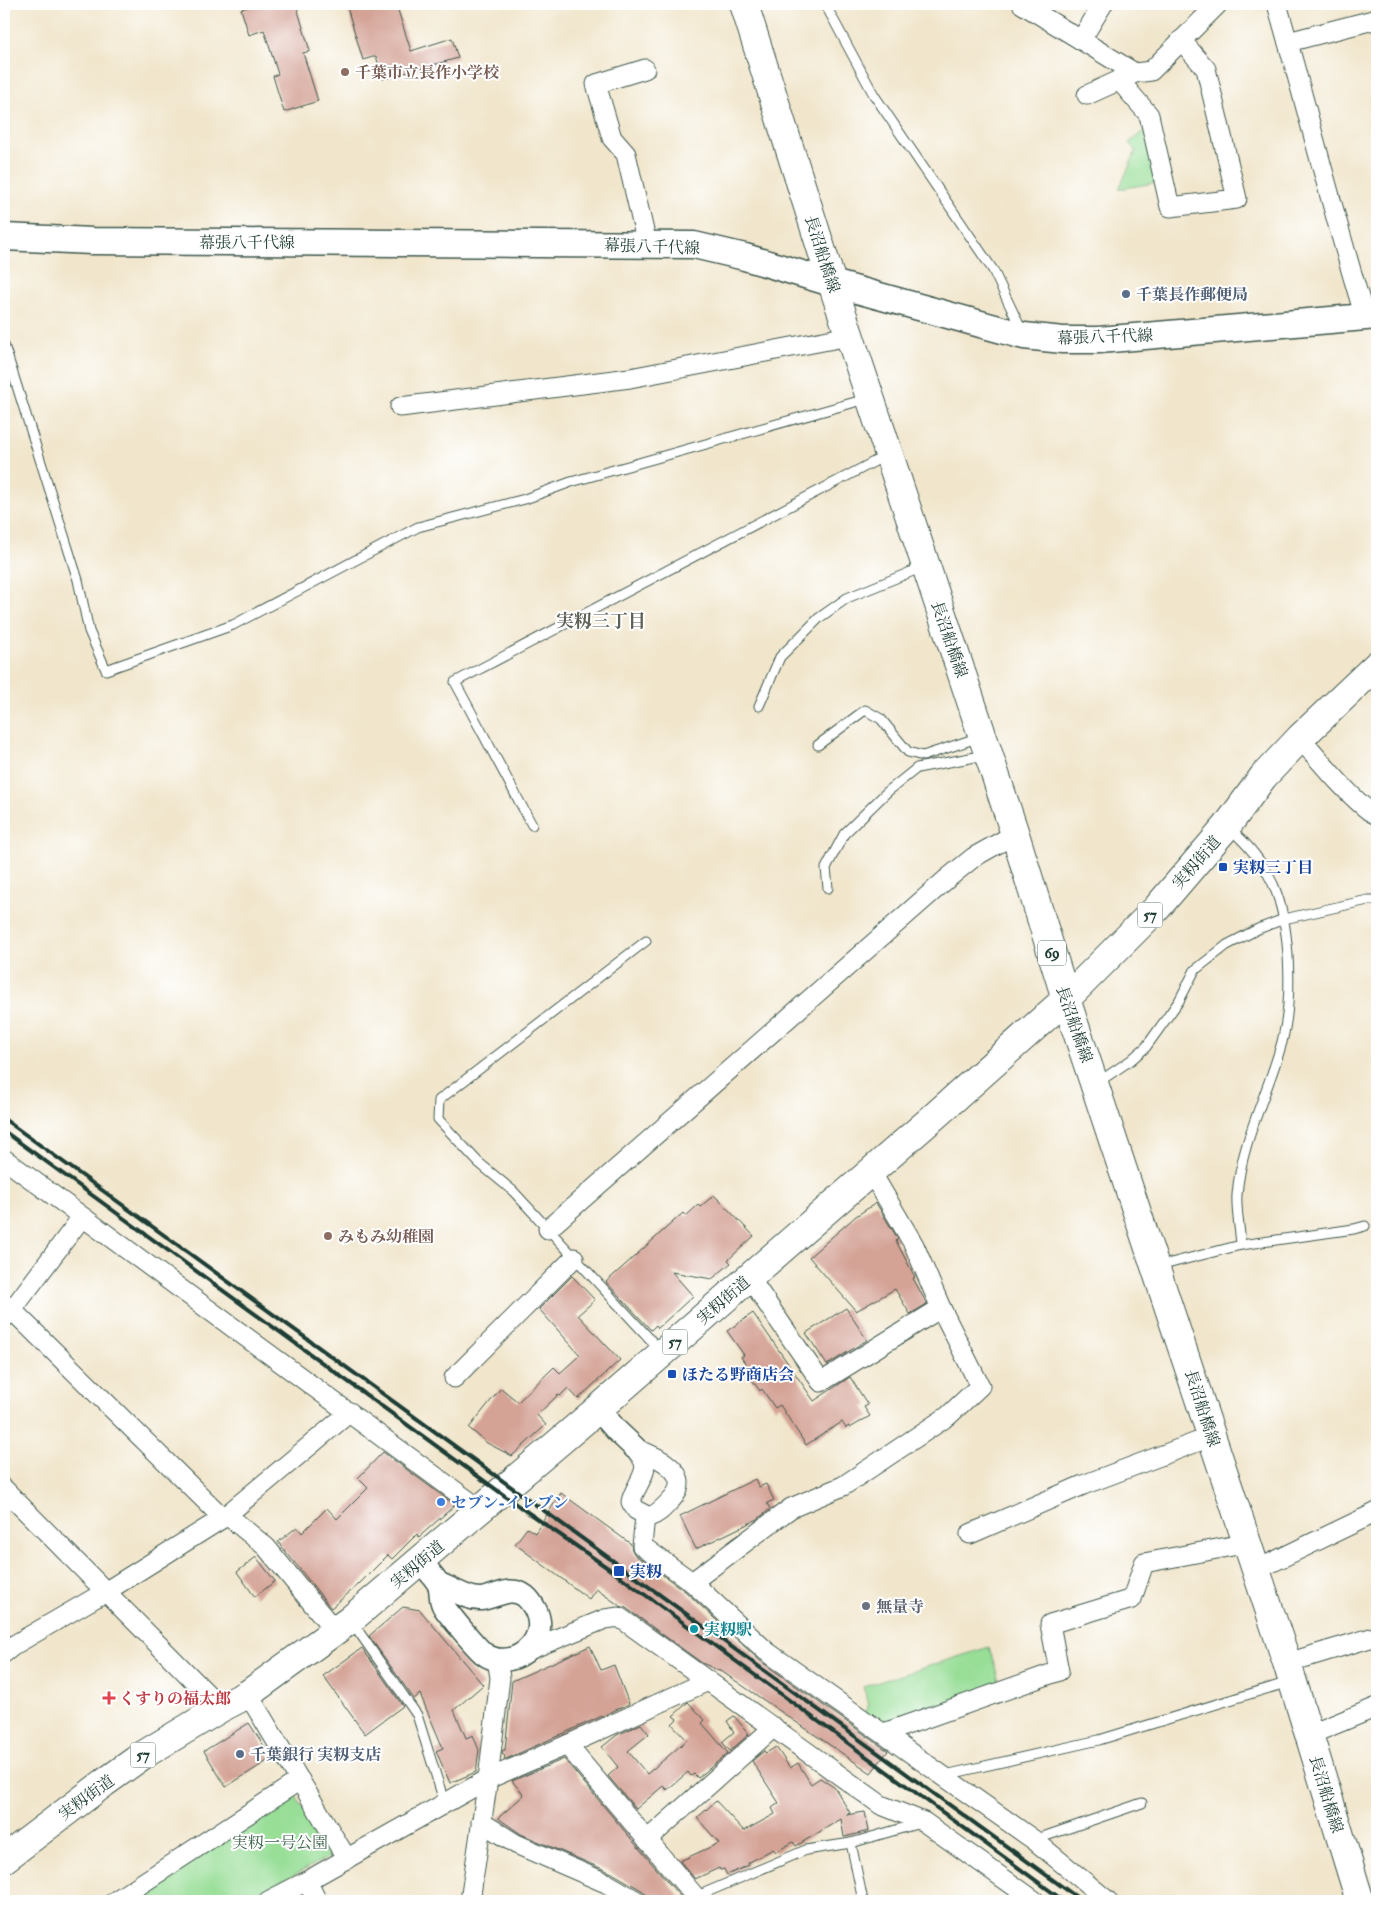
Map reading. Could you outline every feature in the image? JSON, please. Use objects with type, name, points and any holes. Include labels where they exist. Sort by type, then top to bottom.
[{"type":"main road","name":"長沼船橋線","points":[[744,4],[869,398],[1015,834],[1066,998],[1290,1672],[1360,1901]]},
{"type":"main road","name":"幕張八千代線","points":[[4,237],[102,241],[647,244],[694,246],[716,250],[1024,336],[1063,340],[1099,340],[1371,317]]},
{"type":"main road","name":"実籾街道","points":[[4,1860],[104,1782],[143,1755],[220,1708],[248,1694],[342,1626],[482,1510],[870,1170],[935,1116],[1066,998],[1156,909],[1227,826],[1263,777],[1300,738],[1377,665]]},
{"type":"street","points":[[1022,4],[1082,40],[1127,76],[1149,115],[1170,206],[1237,199],[1206,69],[1181,40]]},
{"type":"street","points":[[1082,40],[1103,4]]},
{"type":"street","points":[[1087,95],[1127,76],[1151,71],[1218,4]]},
{"type":"street","points":[[1276,4],[1339,232],[1371,317]]},
{"type":"street","points":[[1288,42],[1377,19]]},
{"type":"street","points":[[645,69],[596,84],[612,138],[626,154],[647,244]]},
{"type":"street","points":[[400,407],[630,378],[849,336]]},
{"type":"street","points":[[1300,738],[1358,801],[1373,814],[1377,815]]},
{"type":"street","points":[[548,1229],[948,878],[974,858],[1015,834]]},
{"type":"street","points":[[4,1159],[482,1510]]},
{"type":"street","points":[[692,1582],[791,1508],[843,1486],[948,1416],[980,1386],[941,1308],[914,1245],[870,1170]]},
{"type":"street","points":[[82,1217],[7,1311],[225,1517],[266,1547],[342,1626]]},
{"type":"street","points":[[454,1378],[574,1258]]},
{"type":"street","points":[[749,1277],[821,1382],[941,1308]]},
{"type":"street","points":[[598,1409],[617,1431],[636,1448],[645,1464],[644,1475],[632,1495],[631,1502],[636,1510],[649,1517],[655,1515],[676,1495],[679,1482],[678,1475],[652,1454],[636,1448]]},
{"type":"street","points":[[7,1644],[105,1592],[225,1517],[350,1412]]},
{"type":"street","points":[[970,1534],[1083,1485],[1213,1436]]},
{"type":"street","points":[[4,1489],[220,1708]]},
{"type":"street","points":[[1256,1570],[1377,1512]]},
{"type":"street","points":[[645,1516],[642,1546],[692,1582],[766,1651],[1034,1840],[1108,1901]]},
{"type":"street","points":[[884,1733],[1059,1671],[1050,1624],[1132,1599],[1144,1562],[1248,1544]]},
{"type":"street","points":[[420,1561],[439,1584],[443,1606],[484,1654],[497,1659],[510,1659],[605,1619],[619,1617],[882,1805],[924,1822],[1035,1901]]},
{"type":"street","points":[[439,1584],[470,1598],[481,1599],[506,1592],[517,1592],[525,1596],[535,1609],[540,1626],[536,1640],[529,1650]]},
{"type":"street","points":[[1290,1672],[1377,1636]]},
{"type":"street","points":[[470,1901],[488,1779],[500,1678],[497,1659]]},
{"type":"street","points":[[268,1901],[347,1859],[488,1779],[708,1681]]},
{"type":"street","points":[[248,1694],[347,1859]]},
{"type":"street","points":[[1309,1735],[1377,1707]]},
{"type":"street","points":[[647,1840],[774,1727]]},
{"type":"street","points":[[567,1745],[697,1899]]},
{"type":"street","points":[[115,1901],[300,1780]]},
{"type":"street","points":[[481,1822],[516,1844],[606,1882],[637,1901]]},
{"type":"street","points":[[307,1881],[317,1901]]},
{"type":"lane","points":[[825,4],[874,95],[993,270],[1024,336]]},
{"type":"lane","points":[[4,345],[78,580],[89,631],[106,670],[233,626],[418,527],[525,499],[571,482],[869,398]]},
{"type":"lane","points":[[532,825],[454,682],[888,454]]},
{"type":"lane","points":[[758,706],[780,657],[819,618],[846,598],[925,566]]},
{"type":"lane","points":[[818,745],[865,710],[881,719],[908,752],[923,756],[985,745]]},
{"type":"lane","points":[[828,888],[826,868],[844,834],[887,792],[917,768],[985,745]]},
{"type":"lane","points":[[1227,826],[1250,846],[1273,885],[1284,919],[1288,962],[1288,1006],[1282,1042],[1244,1152],[1236,1196],[1241,1244]]},
{"type":"lane","points":[[1095,1084],[1131,1060],[1146,1047],[1179,1001],[1195,970],[1227,945],[1258,928],[1284,919],[1368,900],[1377,900]]},
{"type":"lane","points":[[646,940],[439,1100],[438,1119],[478,1162],[513,1191],[663,1352]]},
{"type":"lane","points":[[1156,1266],[1241,1244],[1365,1226]]},
{"type":"lane","points":[[342,1626],[417,1715],[445,1804]]},
{"type":"lane","points":[[942,1776],[1099,1740],[1290,1672]]},
{"type":"lane","points":[[1034,1840],[1142,1803]]},
{"type":"lane","points":[[697,1899],[806,1850],[851,1843],[924,1822]]},
{"type":"lane","points":[[851,1843],[863,1901]]},
{"type":"green space","points":[[1148,127],[1160,182],[1119,189],[1136,151],[1129,143]]},
{"type":"green space","points":[[989,1647],[1001,1687],[884,1728],[864,1713],[869,1704],[863,1687]]},
{"type":"green space","name":"実籾一号公園","points":[[293,1792],[333,1855],[244,1901],[125,1901]]},
{"type":"building","points":[[260,4],[296,4],[310,51],[303,53],[318,101],[284,112],[273,76],[278,74],[264,30],[249,35],[241,9]]},
{"type":"building","points":[[346,4],[396,4],[411,51],[452,38],[458,58],[383,79],[376,56],[363,60]]},
{"type":"building","points":[[714,1195],[754,1236],[728,1260],[731,1263],[712,1279],[672,1272],[693,1296],[658,1328],[656,1325],[651,1330],[606,1282],[683,1213],[686,1216],[698,1205],[700,1207]]},
{"type":"building","points":[[876,1203],[898,1239],[896,1241],[927,1304],[910,1314],[895,1289],[856,1311],[809,1257],[856,1216]]},
{"type":"building","points":[[572,1276],[595,1300],[578,1315],[620,1360],[578,1399],[568,1388],[560,1396],[558,1395],[537,1415],[546,1425],[512,1456],[487,1443],[469,1428],[501,1388],[518,1402],[554,1367],[560,1373],[580,1355],[539,1309]]},
{"type":"building","points":[[846,1308],[867,1340],[827,1365],[806,1333]]},
{"type":"building","points":[[753,1313],[814,1401],[850,1377],[868,1405],[864,1407],[870,1416],[850,1428],[849,1426],[846,1428],[842,1422],[806,1445],[780,1405],[775,1408],[762,1389],[760,1391],[750,1377],[753,1375],[741,1357],[744,1355],[727,1331]]},
{"type":"building","points":[[383,1452],[455,1505],[419,1537],[417,1534],[392,1559],[388,1555],[357,1586],[331,1608],[278,1542],[297,1527],[302,1533],[327,1508],[337,1519],[368,1488],[358,1478]]},
{"type":"building","points":[[755,1479],[759,1487],[766,1484],[774,1500],[767,1503],[770,1509],[758,1519],[696,1549],[680,1516]]},
{"type":"building","name":"実籾駅","points":[[561,1493],[631,1544],[635,1555],[685,1591],[759,1660],[888,1751],[871,1773],[724,1673],[702,1663],[626,1608],[620,1606],[596,1589],[589,1599],[515,1544],[527,1528],[535,1533]]},
{"type":"building","points":[[256,1557],[275,1581],[255,1597],[237,1572]]},
{"type":"building","points":[[403,1607],[420,1610],[483,1685],[454,1710],[466,1738],[473,1735],[479,1750],[476,1772],[450,1783],[436,1751],[443,1748],[420,1694],[414,1699],[369,1636]]},
{"type":"building","points":[[590,1646],[601,1670],[614,1665],[629,1704],[504,1760],[505,1756],[502,1754],[503,1750],[505,1750],[512,1681]]},
{"type":"building","points":[[362,1648],[403,1706],[365,1734],[323,1676]]},
{"type":"building","points":[[688,1702],[705,1720],[702,1723],[728,1753],[698,1778],[694,1774],[691,1776],[688,1772],[667,1790],[663,1786],[636,1809],[608,1776],[618,1767],[602,1747],[617,1735],[641,1724],[649,1734],[628,1751],[647,1774],[687,1740],[672,1724],[677,1719],[673,1716]]},
{"type":"building","points":[[734,1716],[749,1734],[730,1751],[722,1742],[734,1732],[727,1721]]},
{"type":"building","points":[[249,1723],[272,1758],[226,1787],[204,1751]]},
{"type":"building","points":[[776,1747],[790,1768],[798,1763],[811,1784],[820,1778],[835,1788],[850,1813],[846,1815],[865,1812],[869,1831],[844,1837],[841,1819],[796,1846],[793,1842],[776,1852],[773,1849],[748,1863],[749,1865],[727,1875],[724,1869],[720,1870],[719,1868],[695,1879],[680,1861],[719,1843],[697,1818],[716,1801],[744,1831],[775,1814],[772,1808],[779,1803],[752,1761],[764,1751],[766,1753]]},
{"type":"building","points":[[564,1759],[684,1901],[648,1901],[643,1891],[612,1873],[521,1834],[498,1818],[524,1795],[512,1781]]},
{"type":"railway","points":[[4,1119],[1082,1901]]},
{"type":"railway","points":[[4,1131],[520,1507],[618,1575],[1064,1901]]},
{"type":"place","name":"千葉市立長作小学校","points":[[345,72]]},
{"type":"place","name":"千葉長作郵便局","points":[[1126,294]]},
{"type":"place","name":"実籾三丁目","points":[[1223,867]]},
{"type":"place","name":"みもみ幼稚園","points":[[328,1236]]},
{"type":"place","name":"ほたる野商店会","points":[[672,1374]]},
{"type":"place","name":"セブン-イレブン","points":[[441,1502]]},
{"type":"place","name":"実籾","points":[[619,1571]]},
{"type":"place","name":"無量寺","points":[[866,1606]]},
{"type":"place","name":"実籾駅","points":[[694,1629]]},
{"type":"place","name":"くすりの福太郎","points":[[109,1698]]},
{"type":"place","name":"千葉銀行 実籾支店","points":[[240,1754]]},
{"type":"district","name":"実籾三丁目","points":[[601,621]]}]
